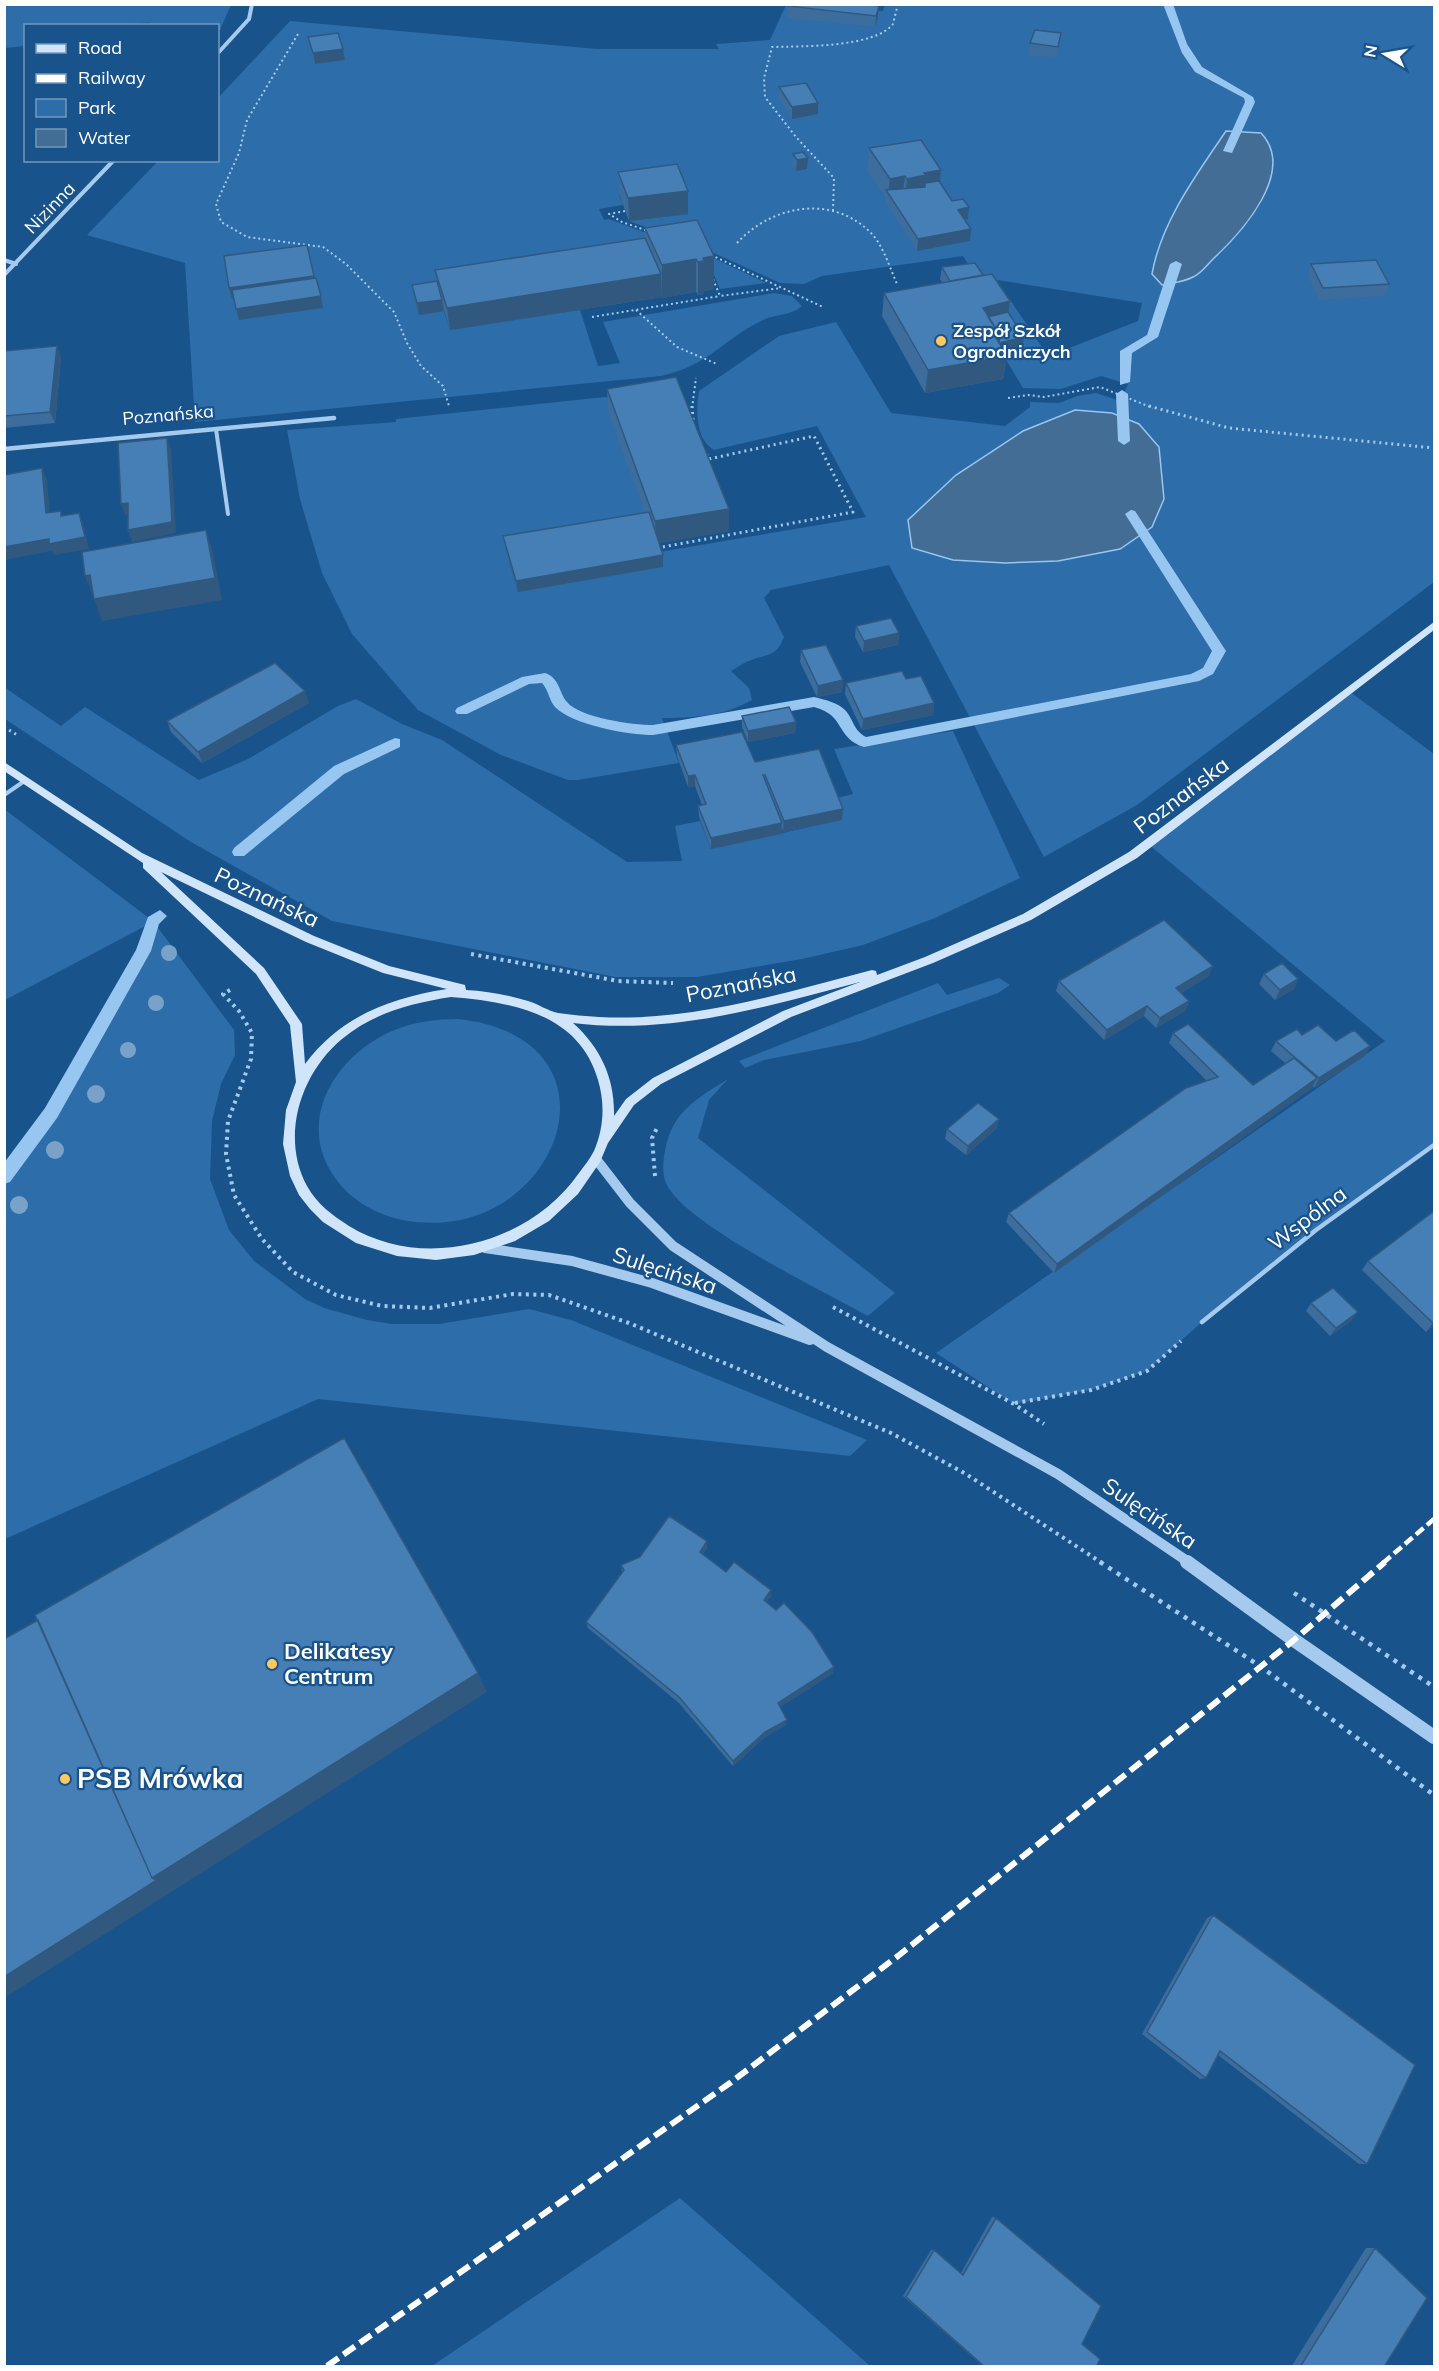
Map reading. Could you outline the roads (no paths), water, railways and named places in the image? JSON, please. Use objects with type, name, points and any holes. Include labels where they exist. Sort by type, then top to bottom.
[{"type":"main road","name":"Poznańska","points":[[604,1140],[630,1102],[657,1081],[787,1014],[929,960],[1027,917],[1133,855],[1434,625]]},
{"type":"main road","name":"Poznańska","points":[[4,766],[138,856],[309,939],[375,966],[486,994],[558,1016],[589,1022],[622,1024],[688,1016],[765,1002],[929,960]]},
{"type":"main road","name":"Poznańska","points":[[138,856],[260,971],[296,1024],[302,1080]]},
{"type":"main road","points":[[486,994],[451,993],[421,996],[381,1008],[355,1023],[320,1053],[302,1080],[289,1116],[288,1152],[296,1179],[316,1209],[346,1234],[399,1253],[441,1256],[485,1248],[531,1225],[570,1196],[596,1159],[604,1140],[609,1108],[604,1072],[590,1044],[558,1016]]},
{"type":"street","points":[[219,51],[249,19],[252,4]]},
{"type":"street","name":"Nizinna","points":[[4,275],[112,162]]},
{"type":"street","points":[[4,260],[16,264]]},
{"type":"street","name":"Poznańska","points":[[4,449],[334,418]]},
{"type":"street","name":"Sulęcińska","points":[[596,1159],[630,1203],[673,1246],[827,1347],[1058,1474],[1180,1556],[1294,1640],[1434,1737]]},
{"type":"street","name":"Sulęcińska","points":[[485,1248],[572,1262],[652,1283],[827,1347]]},
{"type":"lane","points":[[216,429],[228,514]]},
{"type":"lane","points":[[4,795],[26,780]]},
{"type":"lane","name":"Wspólna","points":[[1202,1322],[1316,1230],[1434,1145]]},
{"type":"water","points":[[1226,131],[1261,133],[1270,148],[1273,165],[1269,182],[1251,217],[1202,271],[1186,280],[1162,285],[1152,274],[1163,236],[1203,164]]},
{"type":"water","points":[[1075,410],[1112,413],[1139,424],[1159,447],[1164,499],[1152,527],[1120,549],[1058,561],[1005,563],[953,560],[912,548],[908,520],[956,475],[1023,431]]},
{"type":"waterway","points":[[1168,4],[1182,44],[1192,62],[1206,75],[1248,97],[1250,102],[1228,151]]},
{"type":"waterway","points":[[1124,382],[1126,351],[1152,337],[1176,264]]},
{"type":"waterway","points":[[1122,394],[1124,441]]},
{"type":"waterway","points":[[462,711],[527,680],[545,678],[556,690],[559,703],[571,713],[633,730],[653,730],[814,702],[830,706],[841,714],[851,735],[864,742],[1194,678],[1208,671],[1219,651],[1131,514]]},
{"type":"waterway","points":[[239,852],[339,770],[395,743]]},
{"type":"waterway","points":[[4,1177],[51,1113],[143,951],[153,921],[160,916]]},
{"type":"railway","points":[[1383,1563],[1434,1519]]},
{"type":"railway","points":[[327,2366],[730,2083],[898,1956],[1294,1640],[1385,1562]]},
{"type":"place","name":"Zespół Szkół Ogrodniczych","points":[[941,341]]},
{"type":"place","name":"Delikatesy Centrum","points":[[272,1664]]},
{"type":"place","name":"PSB Mrówka","points":[[65,1779]]}]
